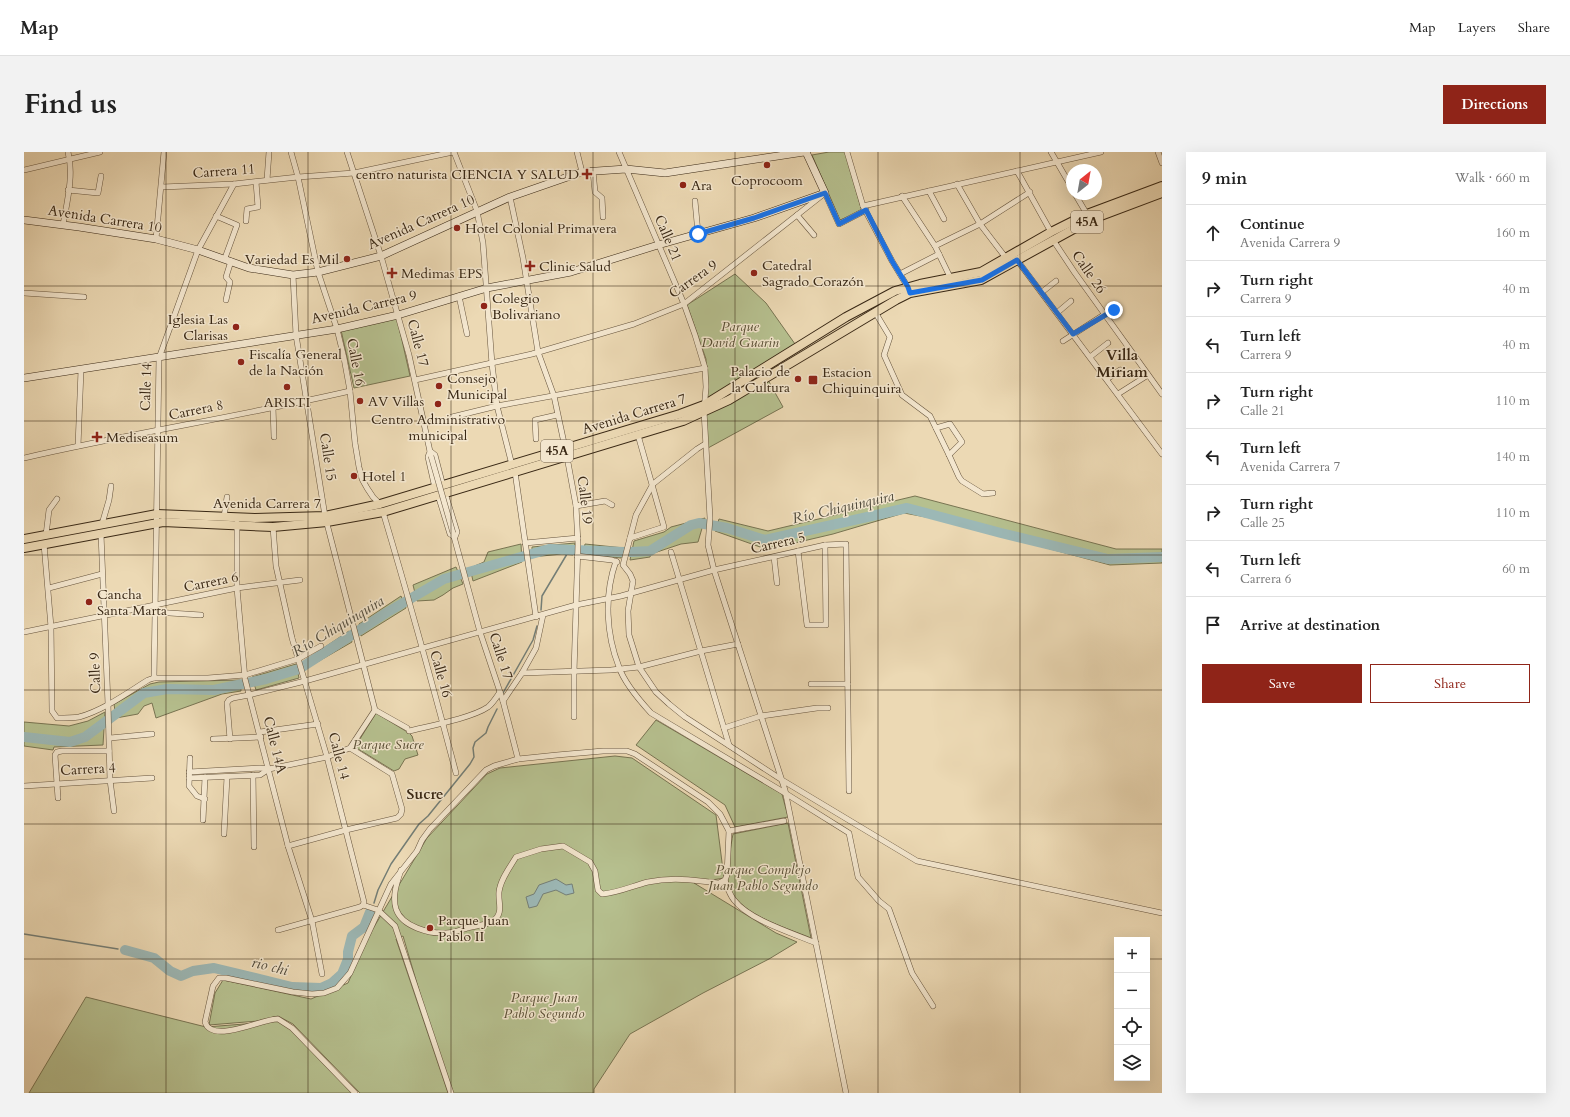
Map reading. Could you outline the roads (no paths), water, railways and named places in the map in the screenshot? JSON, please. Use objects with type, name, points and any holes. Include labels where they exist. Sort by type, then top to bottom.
[{"type":"main road","name":"Avenida Carrera 7","points":[[513,469],[565,448],[729,400],[896,300],[920,284],[981,272],[1089,217],[1162,193]]},
{"type":"main road","name":"Avenida Carrera 7","points":[[24,539],[157,514],[224,517],[273,528],[382,508],[513,469],[567,457],[684,421],[846,317],[895,291],[982,280],[1017,260],[1052,236]]},
{"type":"main road","name":"Avenida Carrera 7","points":[[24,548],[163,522],[237,521],[272,518],[326,519]]},
{"type":"street","points":[[64,225],[70,160],[68,152]]},
{"type":"street","points":[[24,170],[100,152]]},
{"type":"street","points":[[156,239],[162,187],[164,152]]},
{"type":"street","points":[[267,180],[269,152]]},
{"type":"street","name":"Calle 16","points":[[291,152],[298,177],[318,272],[337,329],[350,391],[355,443],[362,479],[373,498],[382,508],[408,593],[456,773]]},
{"type":"street","name":"Calle 17","points":[[347,152],[381,256],[398,315],[415,380],[430,454],[454,535],[480,632],[503,701],[518,759]]},
{"type":"street","points":[[454,152],[477,211],[484,250],[492,364],[497,406],[513,469],[536,617]]},
{"type":"street","name":"Carrera 11","points":[[162,187],[234,184],[354,172],[454,152]]},
{"type":"street","points":[[577,152],[582,172]]},
{"type":"street","name":"Calle 21","points":[[619,152],[684,304],[705,368],[705,444],[710,518],[708,545],[714,570],[786,793],[846,1093]]},
{"type":"street","points":[[805,152],[839,224],[865,208],[902,196],[1101,152]]},
{"type":"street","name":"Avenida Carrera 10","points":[[24,220],[156,239],[198,250],[249,268],[293,275],[318,272],[381,256],[510,197],[582,172],[626,169],[665,173],[805,152]]},
{"type":"street","points":[[848,152],[865,208],[909,290]]},
{"type":"street","points":[[1051,152],[1066,178]]},
{"type":"street","points":[[1158,152],[1162,163]]},
{"type":"street","points":[[593,171],[595,192],[602,198],[603,217]]},
{"type":"street","name":"Calle 26","points":[[1017,171],[1030,192],[1052,236],[1162,394]]},
{"type":"street","points":[[68,190],[98,193],[101,176]]},
{"type":"street","points":[[246,221],[247,209],[258,207],[256,182]]},
{"type":"street","name":"Calle 14","points":[[154,678],[159,358],[198,250],[234,184]]},
{"type":"street","points":[[957,184],[980,224],[1006,258]]},
{"type":"street","points":[[929,191],[944,218]]},
{"type":"street","points":[[935,246],[980,224],[1030,192]]},
{"type":"street","name":"Carrera 9","points":[[492,364],[587,339],[634,324],[684,304],[825,193]]},
{"type":"street","name":"Avenida Carrera 9","points":[[24,382],[154,357],[159,358],[337,329],[398,315],[487,288],[526,282],[571,272],[658,244],[754,218],[825,193]]},
{"type":"street","points":[[902,196],[935,246],[951,279]]},
{"type":"street","name":"Calle 19","points":[[510,197],[520,239],[538,352],[554,396],[576,506],[578,544],[574,716]]},
{"type":"street","points":[[695,200],[698,234]]},
{"type":"street","points":[[1079,200],[1089,217]]},
{"type":"street","points":[[797,214],[814,235]]},
{"type":"street","points":[[216,216],[237,225],[228,260],[226,277],[230,282],[226,300]]},
{"type":"street","points":[[900,274],[939,254]]},
{"type":"street","points":[[1017,260],[1058,312],[1162,453]]},
{"type":"street","name":"Calle 15","points":[[293,275],[296,335],[326,519],[375,710]]},
{"type":"street","points":[[1042,292],[1056,281]]},
{"type":"street","points":[[24,293],[84,297]]},
{"type":"street","points":[[459,296],[467,334]]},
{"type":"street","points":[[1058,312],[1071,301]]},
{"type":"street","points":[[1064,340],[1105,314],[1114,310]]},
{"type":"street","points":[[875,312],[890,337],[884,355],[902,395],[930,416],[962,481],[983,494],[993,493]]},
{"type":"street","points":[[1090,357],[1108,343]]},
{"type":"street","points":[[415,380],[492,364]]},
{"type":"street","points":[[452,417],[497,406],[705,368]]},
{"type":"street","points":[[1107,379],[1120,370]]},
{"type":"street","points":[[78,446],[80,372]]},
{"type":"street","name":"Avenida Carrera 9","points":[[24,378],[80,372]]},
{"type":"street","points":[[1118,394],[1148,375]]},
{"type":"street","name":"Carrera 8","points":[[24,458],[350,391]]},
{"type":"street","points":[[273,407],[274,437]]},
{"type":"street","points":[[536,439],[535,420],[558,415]]},
{"type":"street","points":[[936,428],[950,424],[962,442],[950,455]]},
{"type":"street","points":[[630,538],[664,528],[653,484],[638,435]]},
{"type":"street","points":[[623,565],[636,515],[653,484],[705,444]]},
{"type":"street","name":"Calle 17","points":[[430,454],[435,455],[440,490],[450,534],[454,535]]},
{"type":"street","points":[[102,524],[109,500],[111,486]]},
{"type":"street","points":[[224,517],[228,497]]},
{"type":"street","points":[[46,535],[49,510],[57,499]]},
{"type":"street","points":[[576,506],[605,501],[612,505]]},
{"type":"street","name":"Calle 14A","points":[[237,521],[238,588],[245,677],[288,846],[312,921],[322,974]]},
{"type":"street","name":"Calle 14","points":[[273,528],[276,566],[299,662],[318,724],[346,830],[364,902],[362,905]]},
{"type":"street","name":"Calle 9","points":[[101,534],[110,738],[110,780],[114,811]]},
{"type":"street","points":[[525,546],[578,538]]},
{"type":"street","points":[[44,544],[49,588],[51,627],[52,712],[57,718],[79,717],[108,704],[148,680],[154,678],[245,677],[299,662],[321,646]]},
{"type":"street","name":"Carrera 5","points":[[230,739],[228,703],[229,700],[233,698],[305,681],[576,605],[608,599],[714,570],[825,545],[846,544],[848,684]]},
{"type":"street","points":[[798,551],[807,625],[826,625],[825,545]]},
{"type":"street","points":[[671,552],[729,745]]},
{"type":"street","points":[[577,555],[616,561],[623,565],[630,574],[632,581],[628,611],[629,635],[639,667],[656,692],[685,717],[782,780],[917,861],[1162,913]]},
{"type":"street","points":[[774,557],[777,582]]},
{"type":"street","points":[[616,561],[608,599],[610,636],[619,669],[639,699],[651,712],[786,793],[849,833],[858,877],[879,901],[889,909],[912,973],[933,1006]]},
{"type":"street","points":[[49,588],[102,574]]},
{"type":"street","name":"Carrera 6","points":[[105,616],[238,588],[300,580]]},
{"type":"street","points":[[154,612],[202,615]]},
{"type":"street","points":[[503,701],[522,673],[536,648],[543,615]]},
{"type":"street","points":[[24,632],[105,616]]},
{"type":"street","points":[[522,673],[574,672],[639,667],[700,651],[738,644]]},
{"type":"street","points":[[811,684],[848,684],[849,791]]},
{"type":"street","points":[[189,775],[227,777],[253,775],[260,774],[269,769],[327,757],[350,748],[375,710],[408,730],[477,712],[487,707],[494,701],[500,692]]},
{"type":"street","points":[[724,728],[761,716],[817,708],[828,708]]},
{"type":"street","points":[[213,739],[230,739],[260,735],[318,724]]},
{"type":"street","points":[[110,738],[152,734]]},
{"type":"street","points":[[288,846],[397,818],[401,814],[402,809],[392,774],[350,748]]},
{"type":"street","points":[[58,798],[55,755],[58,752],[110,751]]},
{"type":"street","points":[[354,1093],[292,1028],[278,1019],[269,1020],[239,1030],[222,1032],[206,1027],[205,1022],[213,986],[219,978],[233,978],[293,992],[312,994],[324,993],[337,988],[350,973],[391,884],[417,851],[422,840],[430,829],[479,776],[494,766],[518,759],[557,754],[627,751],[645,760],[708,802],[720,814],[729,831],[727,875],[725,880],[733,899],[740,906],[759,919],[816,943]]},
{"type":"street","points":[[190,758],[189,786],[197,796],[205,799]]},
{"type":"street","points":[[189,775],[260,768],[269,769]]},
{"type":"street","points":[[253,775],[254,847]]},
{"type":"street","points":[[203,820],[205,777]]},
{"type":"street","points":[[224,834],[227,777]]},
{"type":"street","name":"Carrera 4","points":[[24,786],[152,778]]},
{"type":"street","points":[[729,831],[784,821]]},
{"type":"street","points":[[401,870],[396,885],[395,900],[396,909],[399,914],[405,921],[417,928],[432,932],[447,933],[492,921],[498,916],[500,909],[499,893],[502,882],[516,857],[541,849],[563,846],[590,862],[595,871],[598,890],[602,894],[609,894],[648,882],[676,878],[719,883],[725,880]]},
{"type":"street","points":[[278,930],[360,907],[362,905],[378,910],[394,926],[451,1093]]},
{"type":"water","points":[[556,879],[566,885],[572,884],[574,893],[566,895],[556,890],[543,894],[537,906],[529,908],[526,897],[534,894],[539,885]]},
{"type":"waterway","name":"Río Chiquinquira","points":[[631,552],[650,551],[691,525],[699,523],[727,528],[765,540],[907,508],[1108,559],[1162,557]]},
{"type":"waterway","name":"Río Chiquinquira","points":[[24,737],[70,742],[85,737],[144,693],[167,689],[214,690],[266,679],[299,669],[386,613],[444,579],[549,549],[624,552]]},
{"type":"waterway","points":[[541,610],[542,596],[570,549]]},
{"type":"waterway","points":[[503,693],[533,640],[537,626]]},
{"type":"waterway","points":[[374,903],[378,890],[391,864],[419,824],[428,816],[470,764],[474,757],[473,748],[475,742],[486,733],[497,709]]},
{"type":"waterway","name":"rio chi","points":[[125,950],[154,958],[170,971],[181,976],[193,971],[214,968],[292,987],[321,988],[332,983],[342,974],[348,959],[352,936],[364,927],[370,912]]},
{"type":"waterway","points":[[24,934],[118,949]]},
{"type":"place","name":"Coprocoom","points":[[767,165]]},
{"type":"place","name":"centro naturista CIENCIA Y SALUD","points":[[587,174]]},
{"type":"place","name":"Ara","points":[[683,185]]},
{"type":"place","name":"Hotel Colonial Primavera","points":[[457,228]]},
{"type":"place","name":"Variedad Es Mil","points":[[347,259]]},
{"type":"place","name":"Clinic Salud","points":[[530,266]]},
{"type":"place","name":"Medimas EPS","points":[[392,273]]},
{"type":"place","name":"Catedral Sagrado Corazón","points":[[754,273]]},
{"type":"place","name":"Colegio Bolivariano","points":[[484,306]]},
{"type":"place","name":"Iglesia Las Clarisas","points":[[236,327]]},
{"type":"place","name":"Fiscalía General de la Nación","points":[[241,362]]},
{"type":"place","name":"Palacio de la Cultura","points":[[798,379]]},
{"type":"place","name":"Estacion Chiquinquira","points":[[813,380]]},
{"type":"place","name":"Consejo Municipal","points":[[439,386]]},
{"type":"place","name":"ARISTI","points":[[287,387]]},
{"type":"place","name":"AV Villas","points":[[360,401]]},
{"type":"place","name":"Centro Administrativo municipal","points":[[438,404]]},
{"type":"place","name":"Mediseasum","points":[[97,437]]},
{"type":"place","name":"Hotel 1","points":[[354,476]]},
{"type":"place","name":"Cancha Santa Marta","points":[[89,602]]},
{"type":"place","name":"Parque Juan Pablo II","points":[[430,928]]},
{"type":"district","name":"Villa Miriam","points":[[1122,364]]},
{"type":"district","name":"Sucre","points":[[425,794]]},
{"type":"park label","name":"Parque David Guarin","points":[[740,334]]},
{"type":"park label","name":"Parque Sucre","points":[[388,744]]},
{"type":"park label","name":"Parque Complejo Juan Pablo Segundo","points":[[763,878]]},
{"type":"park label","name":"Parque Juan Pablo Segundo","points":[[544,1006]]}]
